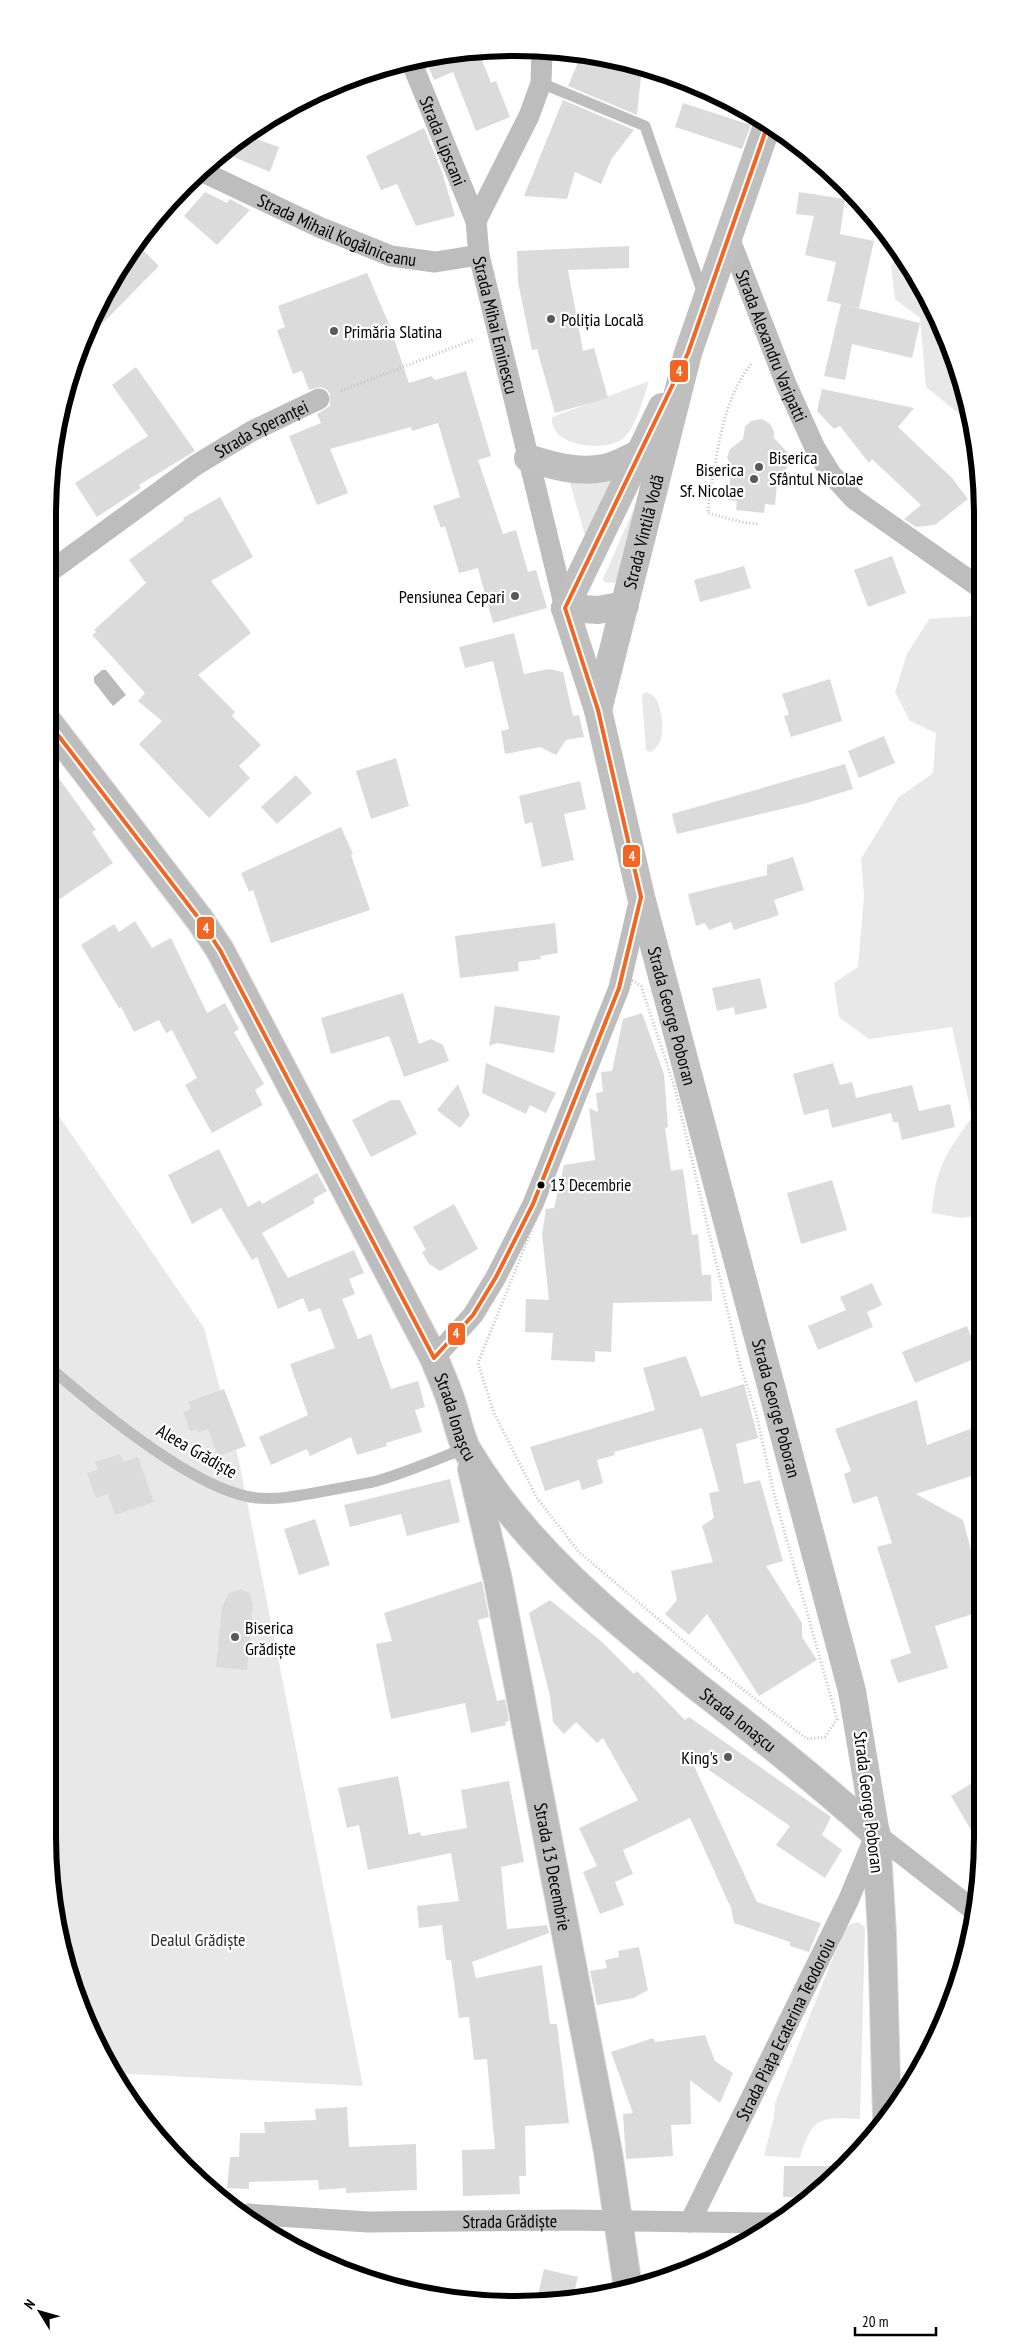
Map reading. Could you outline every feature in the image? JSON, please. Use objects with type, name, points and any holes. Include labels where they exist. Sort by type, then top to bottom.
[{"type":"main road","name":"Strada Vintilă Vodă","points":[[598,710],[688,353],[764,131]]},
{"type":"main road","name":"Strada Vintilă Vodă","points":[[565,608],[688,353]]},
{"type":"main road","points":[[528,458],[556,467],[581,470],[606,468],[640,453]]},
{"type":"main road","points":[[565,608],[598,610],[625,605]]},
{"type":"main road","name":"Strada George Poboran","points":[[565,608],[598,710],[641,897],[852,1691],[876,1834],[882,1933],[887,2105]]},
{"type":"main road","name":"Strada Ionașcu","points":[[56,732],[200,920],[220,950],[434,1358],[451,1401],[466,1448],[521,1527],[568,1577],[644,1644],[825,1788],[876,1834]]},
{"type":"main road","name":"Strada 13 Decembrie","points":[[466,1448],[498,1580],[620,2220],[627,2282]]},
{"type":"street","points":[[476,221],[529,116],[541,83],[542,57]]},
{"type":"street","name":"Strada Lipscani","points":[[414,68],[476,221]]},
{"type":"street","name":"Strada Mihail Kogălniceanu","points":[[208,174],[319,226],[391,256],[435,262],[479,255]]},
{"type":"street","name":"Strada Mihai Eminescu","points":[[476,221],[479,255],[565,608]]},
{"type":"street","name":"Strada Alexandru Varipatti","points":[[728,235],[786,384],[815,448],[831,474],[854,499],[974,583]]},
{"type":"street","name":"Strada Speranței","points":[[56,566],[196,465],[252,431],[319,399]]},
{"type":"street","points":[[434,1358],[473,1315],[534,1204],[620,988],[641,897]]},
{"type":"street","points":[[876,1834],[968,1906]]},
{"type":"street","name":"Strada Piața Ecaterina Teodoroiu","points":[[690,2222],[848,1901],[876,1834]]},
{"type":"street","name":"Strada Grădiște","points":[[255,2214],[368,2222],[620,2220],[762,2223]]},
{"type":"lane","points":[[541,83],[645,126],[706,301]]},
{"type":"lane","name":"Aleea Grădiște","points":[[56,1373],[97,1408],[173,1460],[218,1486],[237,1494],[257,1498],[303,1495],[375,1481],[466,1448]]},
{"type":"path","name":"Strada Speranței","points":[[319,399],[497,330]]},
{"type":"path","points":[[753,361],[738,381],[726,410],[708,513],[741,522],[759,524]]},
{"type":"path","points":[[632,980],[641,986],[676,1088],[741,1368],[756,1413],[775,1498],[837,1719],[825,1737],[807,1739],[771,1712],[701,1656],[579,1552],[537,1498],[494,1413],[478,1364],[632,980]]},
{"type":"green space","points":[[896,260],[912,286],[939,339],[963,417],[926,387],[920,318],[895,299],[891,265]]},
{"type":"green space","points":[[649,381],[632,427],[624,438],[616,443],[593,446],[580,444],[569,441],[559,435],[553,427],[552,417]]},
{"type":"green space","points":[[567,473],[615,477],[585,535]]},
{"type":"green space","points":[[643,488],[622,580],[615,583],[604,582],[603,579]]},
{"type":"green space","points":[[974,617],[974,1216],[961,1218],[932,1213],[939,1172],[949,1151],[972,1117],[952,1027],[869,1039],[839,1017],[834,983],[858,967],[864,896],[861,859],[898,798],[933,773],[936,733],[910,721],[895,692],[907,654],[929,619]]},
{"type":"green space","points":[[647,692],[656,699],[662,720],[659,744],[649,752],[646,750],[642,699],[642,694]]},
{"type":"green space","name":"Dealul Grădiște","points":[[56,1112],[204,1328],[239,1461],[363,2086],[123,2074],[91,2013],[72,1956],[60,1897],[56,1837]]},
{"type":"green space","points":[[858,1922],[865,1927],[860,2119],[835,2118],[820,2122],[809,2134],[800,2158],[764,2156],[774,2117],[775,2103],[844,1930],[851,1924]]},
{"type":"shaded area","points":[[102,670],[106,670],[126,695],[113,706],[94,682],[94,677]]},
{"type":"building","points":[[490,57],[482,60],[491,83],[496,81],[510,117],[476,131],[453,72],[434,80],[428,65]]},
{"type":"building","points":[[579,61],[641,74],[637,115],[568,86]]},
{"type":"building","points":[[563,100],[634,130],[612,158],[601,184],[575,172],[567,199],[524,196]]},
{"type":"building","points":[[683,103],[751,125],[742,149],[675,127]]},
{"type":"building","points":[[424,128],[442,172],[455,216],[416,226],[397,184],[381,190],[366,156]]},
{"type":"building","points":[[254,138],[279,147],[270,172],[231,156]]},
{"type":"building","points":[[205,192],[227,203],[230,199],[250,210],[217,245],[184,216]]},
{"type":"building","points":[[799,192],[845,199],[840,234],[874,241],[859,308],[827,301],[836,262],[805,255],[814,216],[796,214]]},
{"type":"building","points":[[629,246],[629,268],[568,270],[583,351],[594,348],[608,398],[555,413],[537,349],[532,350],[518,282],[517,251]]},
{"type":"building","points":[[142,249],[159,266],[95,331],[118,286]]},
{"type":"building","points":[[367,273],[389,324],[409,383],[431,376],[435,380],[466,371],[491,456],[478,460],[503,534],[516,530],[528,572],[536,570],[547,608],[493,623],[478,568],[459,573],[445,526],[441,528],[433,506],[460,497],[438,423],[412,431],[411,427],[330,449],[348,493],[317,505],[289,436],[321,423],[317,414],[330,406],[330,394],[326,389],[320,387],[309,390],[302,371],[293,374],[277,330],[285,327],[278,306]]},
{"type":"building","points":[[841,304],[920,323],[912,358],[852,344],[845,380],[824,376]]},
{"type":"building","points":[[136,367],[195,451],[139,485],[141,488],[97,517],[75,483],[148,436],[112,385]]},
{"type":"building","points":[[822,389],[914,408],[898,427],[952,478],[968,499],[935,525],[916,527],[904,519],[921,505],[872,459],[869,463],[840,426],[834,429],[817,411]]},
{"type":"building","name":"Biserica Sfântul Nicolae","points":[[762,419],[770,424],[774,431],[774,438],[788,453],[789,462],[786,470],[778,474],[775,505],[765,504],[764,513],[736,510],[737,501],[728,500],[731,468],[727,457],[730,449],[743,439],[745,427],[751,421]]},
{"type":"building","points":[[220,497],[253,557],[211,581],[251,633],[198,675],[235,712],[232,716],[261,745],[239,766],[250,778],[209,818],[139,744],[162,721],[138,701],[145,693],[92,635],[96,632],[94,630],[146,583],[129,560],[184,520],[183,518]]},
{"type":"building","points":[[892,556],[906,593],[868,607],[854,570]]},
{"type":"building","points":[[744,566],[751,588],[700,602],[694,580]]},
{"type":"building","points":[[514,633],[524,674],[549,669],[563,672],[573,716],[579,715],[584,737],[566,740],[556,755],[540,747],[505,754],[501,731],[509,729],[493,661],[465,668],[459,647]]},
{"type":"building","points":[[830,679],[842,721],[791,737],[784,716],[789,715],[782,694]]},
{"type":"building","points":[[884,736],[895,763],[859,778],[848,751]]},
{"type":"building","points":[[396,758],[409,806],[371,819],[356,771]]},
{"type":"building","points":[[845,764],[853,789],[807,803],[677,834],[672,814]]},
{"type":"building","points":[[56,774],[96,830],[92,832],[113,863],[56,902]]},
{"type":"building","points":[[296,775],[312,793],[277,824],[261,807]]},
{"type":"building","points":[[580,781],[586,809],[564,814],[574,860],[542,867],[532,822],[525,824],[519,796]]},
{"type":"building","points":[[341,827],[353,854],[351,855],[370,910],[271,943],[253,890],[249,892],[241,873]]},
{"type":"building","points":[[793,857],[804,890],[774,900],[779,915],[734,930],[731,922],[709,930],[705,923],[696,926],[688,894],[767,875],[767,865]]},
{"type":"building","points":[[135,921],[152,948],[171,938],[207,1013],[225,1003],[239,1029],[234,1032],[264,1084],[255,1090],[263,1105],[212,1133],[185,1085],[197,1078],[172,1030],[166,1033],[159,1020],[134,1032],[121,1007],[119,1008],[81,945],[114,924],[119,932]]},
{"type":"building","points":[[555,923],[558,953],[540,956],[541,959],[518,962],[519,971],[460,978],[455,936]]},
{"type":"building","points":[[760,978],[767,1008],[735,1015],[734,1007],[717,1011],[712,988]]},
{"type":"building","points":[[403,993],[419,1044],[431,1039],[443,1045],[449,1061],[404,1077],[389,1036],[331,1054],[321,1018]]},
{"type":"building","points":[[495,1006],[560,1016],[554,1053],[497,1043],[489,1046]]},
{"type":"building","points":[[642,1013],[664,1074],[668,1127],[665,1128],[671,1171],[683,1169],[692,1235],[698,1234],[702,1275],[711,1275],[712,1301],[613,1303],[611,1352],[595,1351],[595,1362],[551,1360],[553,1333],[525,1332],[526,1299],[549,1300],[542,1234],[546,1209],[554,1208],[564,1165],[595,1160],[589,1108],[598,1112],[596,1093],[603,1092],[601,1072],[612,1071],[623,1019]]},
{"type":"building","points":[[486,1063],[556,1093],[546,1113],[530,1105],[526,1114],[482,1093]]},
{"type":"building","points":[[833,1063],[840,1085],[852,1082],[856,1098],[912,1085],[919,1111],[950,1104],[955,1127],[902,1140],[898,1122],[893,1122],[891,1113],[832,1128],[828,1109],[804,1115],[793,1074]]},
{"type":"building","points":[[458,1084],[470,1115],[460,1128],[437,1110]]},
{"type":"building","points":[[391,1100],[400,1100],[417,1134],[371,1157],[352,1120]]},
{"type":"building","points":[[219,1149],[248,1207],[260,1200],[262,1204],[317,1173],[327,1191],[313,1199],[315,1203],[262,1233],[288,1278],[354,1250],[364,1273],[349,1279],[355,1294],[342,1299],[358,1339],[371,1334],[391,1389],[418,1381],[425,1407],[415,1410],[422,1432],[386,1443],[387,1446],[357,1455],[351,1437],[310,1456],[307,1449],[271,1465],[259,1437],[308,1415],[290,1364],[335,1348],[320,1308],[309,1312],[303,1298],[278,1309],[257,1257],[252,1260],[221,1208],[192,1224],[168,1175]]},
{"type":"building","points":[[832,1180],[847,1230],[801,1244],[787,1193]]},
{"type":"building","points":[[454,1204],[478,1249],[440,1271],[429,1264],[422,1252],[426,1250],[413,1227]]},
{"type":"building","points":[[872,1283],[882,1305],[867,1312],[873,1327],[818,1350],[808,1326],[846,1310],[840,1297]]},
{"type":"building","points":[[967,1326],[974,1344],[974,1359],[915,1383],[902,1352]]},
{"type":"building","points":[[686,1356],[701,1397],[744,1384],[758,1438],[736,1444],[744,1484],[760,1480],[783,1561],[766,1566],[802,1623],[802,1637],[817,1660],[759,1696],[707,1614],[689,1635],[665,1614],[677,1600],[671,1571],[713,1562],[702,1526],[714,1518],[709,1493],[719,1491],[702,1428],[614,1452],[615,1455],[597,1460],[603,1483],[582,1490],[579,1480],[545,1491],[530,1447],[655,1410],[643,1368]]},
{"type":"building","points":[[224,1389],[246,1446],[218,1456],[208,1429],[198,1433],[197,1429],[190,1431],[183,1412],[191,1409],[188,1402]]},
{"type":"building","points":[[917,1400],[927,1445],[974,1428],[974,1475],[916,1494],[963,1520],[974,1562],[974,1614],[935,1626],[948,1668],[898,1683],[890,1660],[911,1653],[877,1547],[892,1543],[877,1496],[853,1504],[844,1474],[851,1471],[835,1429]]},
{"type":"building","points":[[120,1454],[123,1462],[138,1457],[154,1502],[115,1515],[108,1494],[96,1498],[87,1473],[98,1470],[95,1462]]},
{"type":"building","points":[[450,1479],[460,1522],[407,1536],[401,1514],[350,1527],[344,1505]]},
{"type":"building","points":[[315,1519],[330,1565],[299,1575],[284,1529]]},
{"type":"building","points":[[482,1581],[489,1617],[478,1620],[497,1701],[505,1699],[509,1721],[505,1722],[506,1725],[471,1733],[465,1703],[391,1719],[376,1644],[392,1641],[384,1613]]},
{"type":"building","name":"Biserica Grădiște","points":[[241,1589],[249,1593],[253,1604],[247,1670],[216,1667],[222,1607],[229,1593]]},
{"type":"building","points":[[550,1600],[601,1641],[634,1674],[637,1671],[685,1720],[689,1717],[831,1817],[822,1835],[842,1850],[825,1878],[776,1845],[790,1826],[690,1757],[757,1902],[821,1923],[809,1952],[790,1946],[790,1942],[734,1923],[731,1908],[690,1818],[623,1850],[633,1874],[615,1882],[624,1905],[600,1914],[583,1872],[597,1866],[579,1828],[638,1800],[603,1738],[597,1743],[576,1722],[564,1734],[553,1722],[550,1696],[529,1613]]},
{"type":"building","points":[[398,1776],[409,1835],[420,1832],[421,1836],[467,1828],[461,1790],[509,1781],[524,1862],[501,1867],[507,1929],[547,1925],[549,1933],[472,1962],[476,1978],[542,1965],[550,2024],[557,2024],[569,2123],[525,2126],[526,2176],[519,2176],[520,2194],[463,2196],[462,2150],[495,2149],[487,2059],[474,2060],[469,2017],[459,2018],[451,1960],[446,1960],[442,1925],[419,1928],[417,1906],[459,1901],[451,1853],[368,1870],[359,1825],[347,1828],[338,1788]]},
{"type":"building","points":[[974,1782],[974,1835],[951,1796]]},
{"type":"building","points":[[639,1947],[648,1990],[634,1998],[597,2005],[590,1971],[607,1968],[605,1960],[619,1957],[618,1951]]},
{"type":"building","points":[[705,2035],[715,2061],[733,2073],[720,2103],[690,2080],[691,2124],[671,2125],[673,2156],[626,2159],[623,2114],[633,2113],[611,2052],[653,2038],[655,2042]]},
{"type":"building","points":[[347,2107],[349,2147],[416,2144],[417,2190],[346,2193],[346,2188],[319,2190],[318,2180],[249,2182],[249,2189],[227,2188],[230,2157],[239,2157],[240,2133],[265,2133],[264,2122],[316,2120],[315,2109]]},
{"type":"building","points":[[784,2166],[834,2166],[799,2197],[783,2197]]},
{"type":"building","points":[[544,2269],[578,2277],[574,2292],[538,2295]]},
{"type":"transit line","name":"4","points":[[56,732],[200,920],[220,950],[434,1358],[473,1315],[496,1277],[533,1204],[619,988],[641,897],[598,710],[565,608],[688,353],[766,131]]},
{"type":"place","name":"Poliția Locală","points":[[551,319]]},
{"type":"place","name":"Primăria Slatina","points":[[334,331]]},
{"type":"place","name":"Biserica Sfântul Nicolae","points":[[759,467]]},
{"type":"place","name":"Biserica Sf. Nicolae","points":[[754,479]]},
{"type":"place","name":"Pensiunea Cepari","points":[[515,596]]},
{"type":"place","name":"13 Decembrie","points":[[541,1185]]},
{"type":"place","name":"Biserica Grădiște","points":[[235,1637]]},
{"type":"place","name":"King's","points":[[728,1757]]}]
